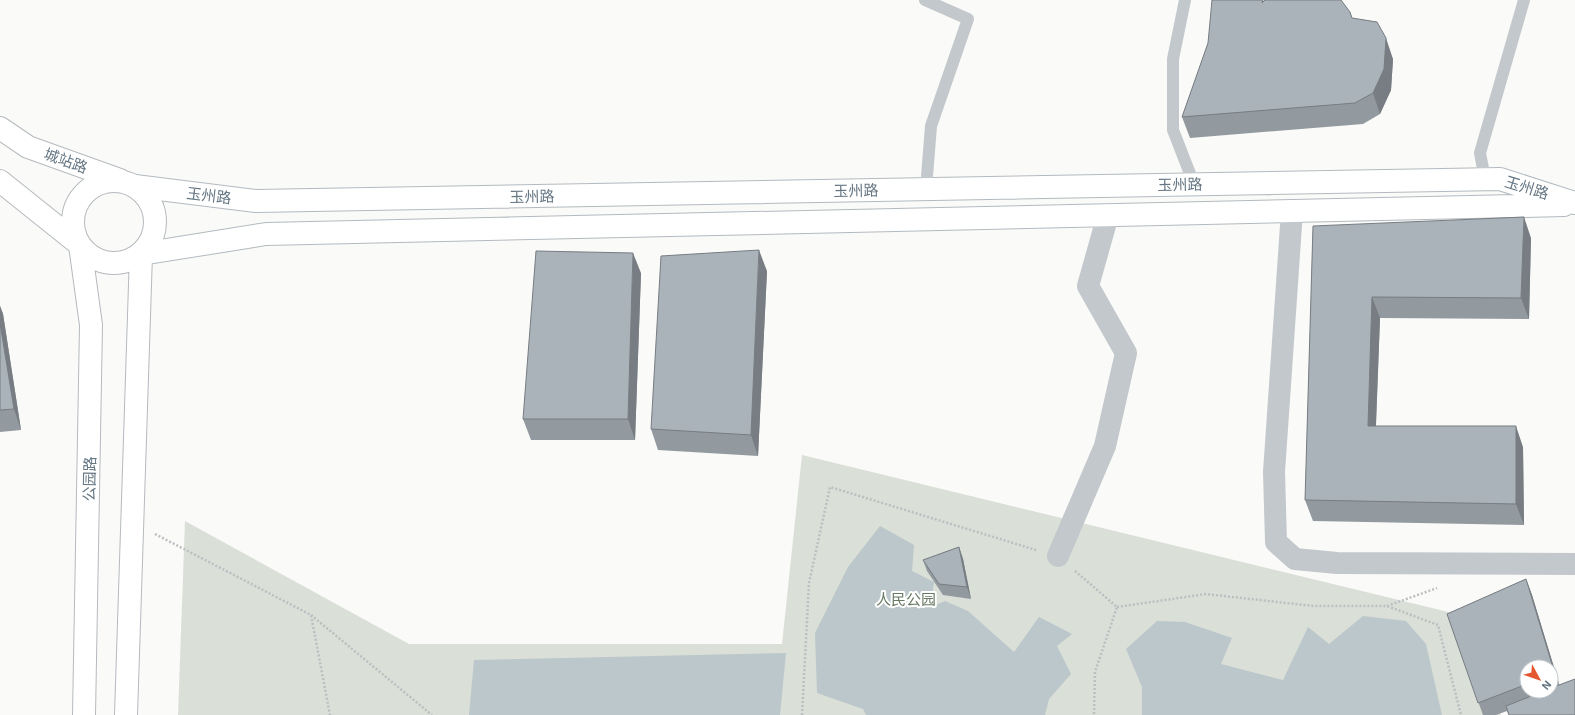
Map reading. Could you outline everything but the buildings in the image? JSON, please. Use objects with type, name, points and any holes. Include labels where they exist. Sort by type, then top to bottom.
[{"type":"main road","name":"城站路","points":[[0,128],[28,147],[135,186]]},
{"type":"main road","name":"玉州路","points":[[135,186],[256,201],[1500,179],[1575,204]]},
{"type":"main road","points":[[0,181],[80,245],[88,254],[101,261],[115,264],[129,261],[141,254],[150,243],[155,230],[156,217],[152,205],[145,194],[135,186],[122,181],[109,181],[97,184],[86,192],[78,202],[73,216],[74,230],[80,245]]},
{"type":"main road","name":"玉州路","points":[[141,254],[266,234],[1575,204]]},
{"type":"main road","name":"公园路","points":[[80,245],[91,325],[84,715]]},
{"type":"main road","points":[[126,715],[141,254]]},
{"type":"street","points":[[1292,211],[1274,472],[1276,542],[1295,559],[1337,563],[1575,564]]},
{"type":"street","points":[[1058,556],[1105,446],[1126,353],[1088,286],[1108,215]]},
{"type":"lane","points":[[925,0],[968,19],[931,126],[926,189]]},
{"type":"lane","points":[[1185,0],[1173,59],[1173,130],[1194,184]]},
{"type":"lane","points":[[1485,179],[1480,153],[1524,0]]},
{"type":"path","points":[[802,715],[808,583],[830,487],[1058,556],[1117,607],[1206,594],[1313,606],[1387,606],[1438,624],[1461,715]]},
{"type":"path","points":[[132,522],[311,615],[432,715]]},
{"type":"path","points":[[1094,715],[1095,672],[1117,607]]},
{"type":"path","points":[[311,615],[330,715]]},
{"type":"green space","name":"人民公园","points":[[802,455],[1469,617],[1501,715],[178,715],[185,521],[409,644],[782,644]]},
{"type":"shaded area","points":[[880,526],[914,545],[912,571],[934,582],[932,596],[936,605],[945,601],[968,611],[1014,652],[1039,617],[1072,634],[1057,646],[1071,674],[1049,699],[1045,715],[866,715],[863,709],[817,693],[815,633],[848,567]]},
{"type":"shaded area","points":[[1363,616],[1406,621],[1426,644],[1442,715],[1142,715],[1142,687],[1126,649],[1157,621],[1185,622],[1232,638],[1221,664],[1283,680],[1308,627],[1329,644]]},
{"type":"shaded area","points":[[786,653],[780,715],[469,715],[474,660]]}]
